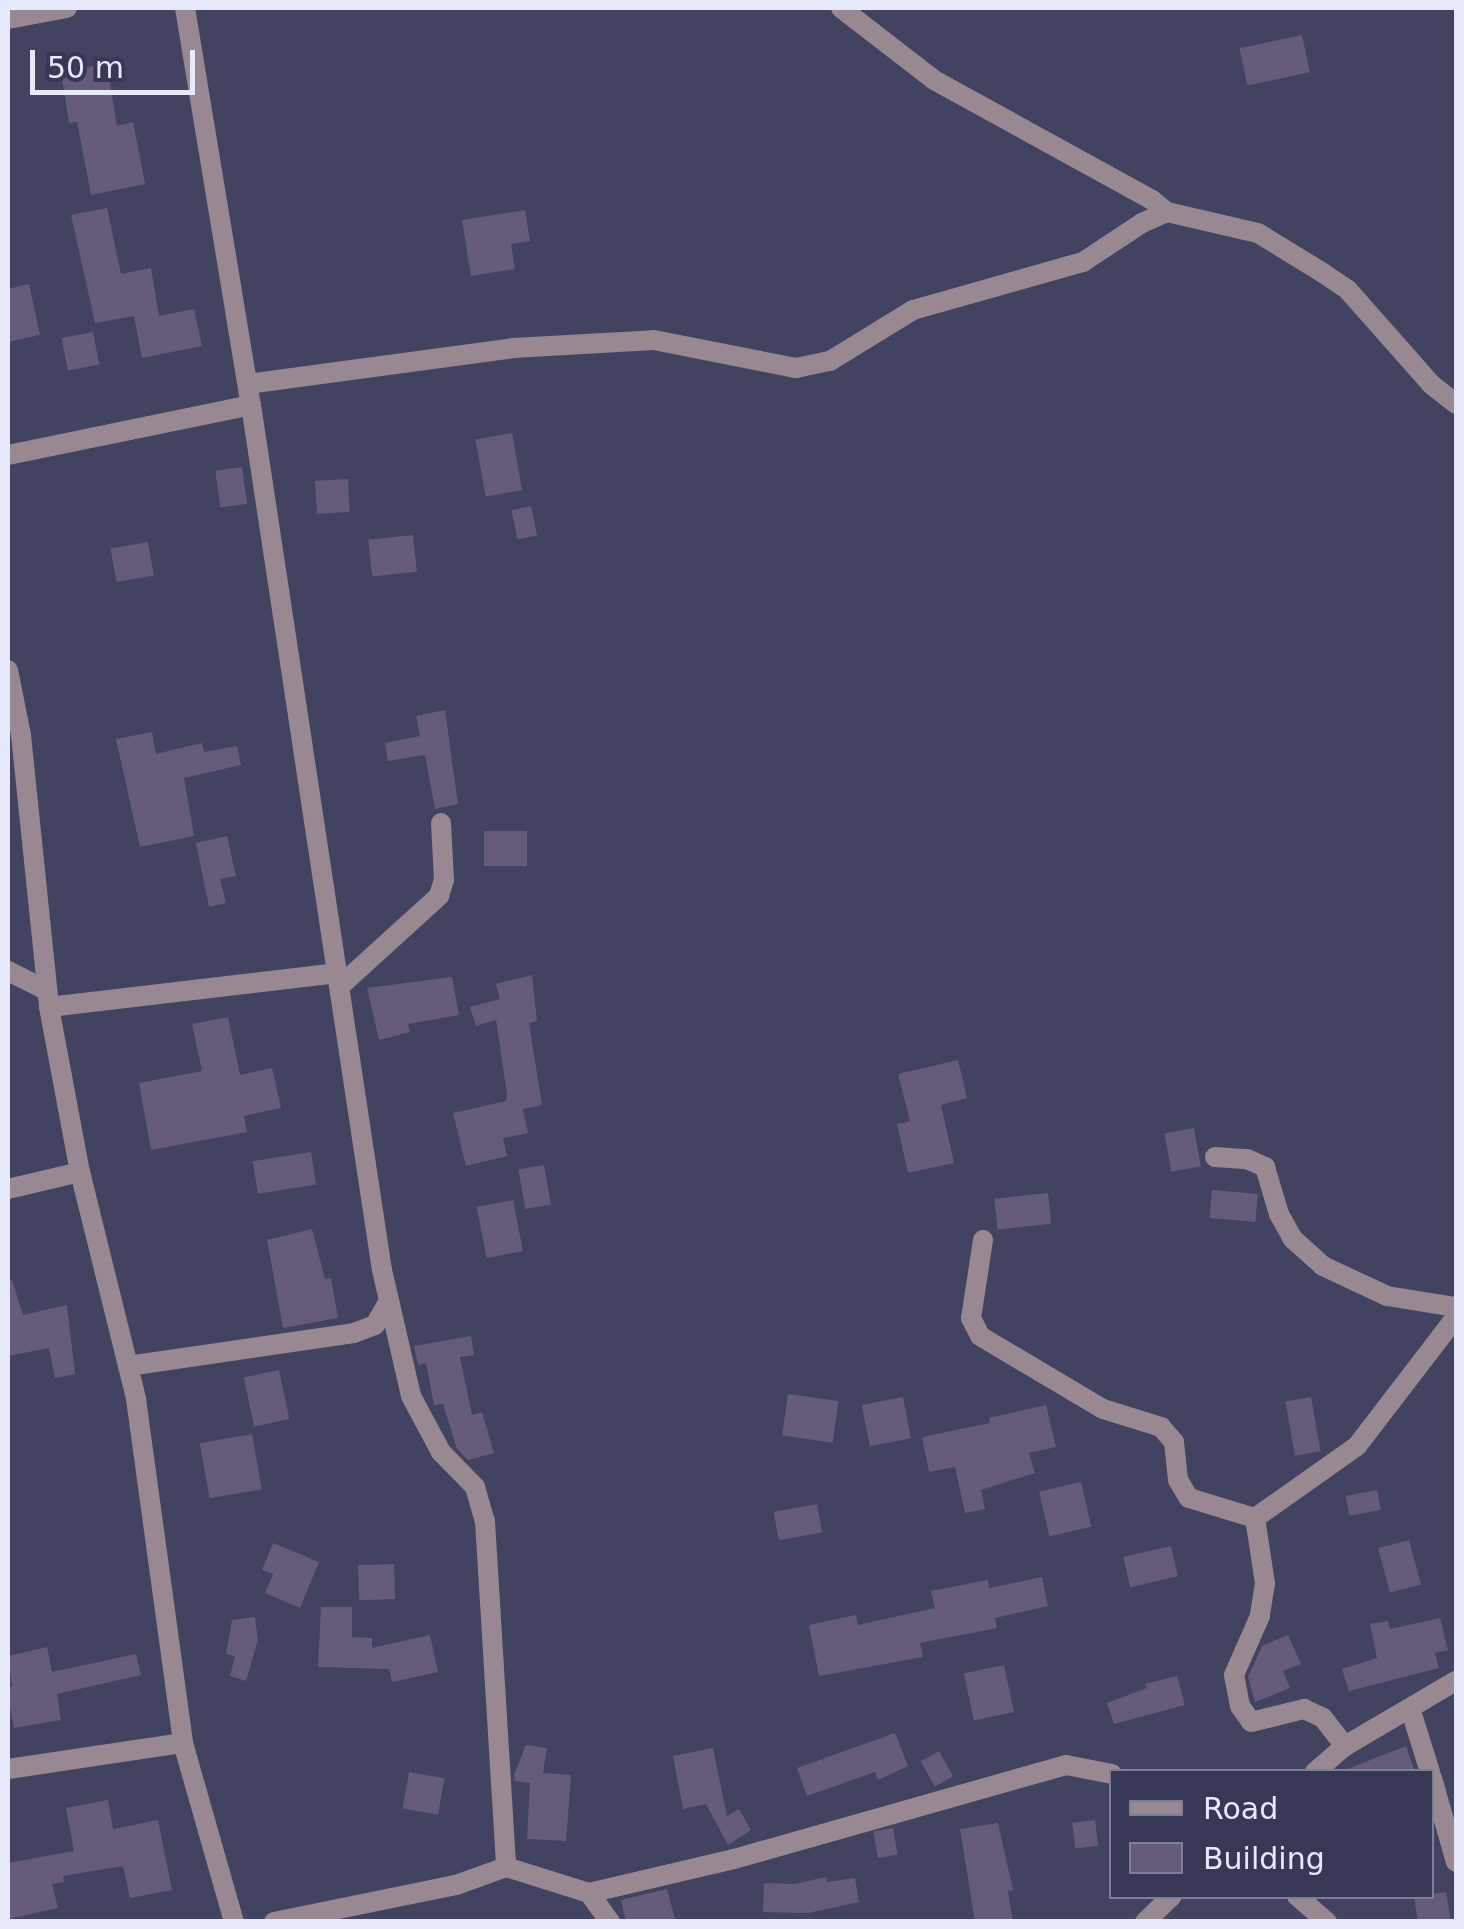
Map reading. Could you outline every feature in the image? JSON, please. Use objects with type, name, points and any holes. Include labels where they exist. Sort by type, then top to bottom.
[{"type":"street","points":[[8,19],[67,8]]},
{"type":"street","points":[[185,8],[248,384],[389,1301],[411,1396],[440,1452],[476,1487],[485,1521],[506,1867]]},
{"type":"street","points":[[841,8],[934,80],[1167,212],[1258,233],[1324,273],[1347,288],[1432,385],[1456,404]]},
{"type":"street","points":[[248,384],[513,348],[654,340],[796,368],[830,362],[913,310],[1083,262],[1142,223],[1167,212]]},
{"type":"street","points":[[8,455],[251,405]]},
{"type":"street","points":[[8,670],[21,736],[48,998],[80,1172],[128,1366],[183,1743],[234,1922]]},
{"type":"street","points":[[8,972],[48,998],[339,980],[439,896],[444,880],[441,823]]},
{"type":"street","points":[[1215,1157],[1246,1159],[1265,1167],[1279,1214],[1293,1239],[1323,1266],[1386,1296],[1456,1307]]},
{"type":"street","points":[[8,1189],[80,1172]]},
{"type":"street","points":[[983,1240],[972,1318],[980,1336],[1004,1355],[1102,1409],[1160,1427],[1174,1442],[1178,1480],[1189,1498],[1255,1518]]},
{"type":"street","points":[[128,1366],[354,1334],[375,1325],[389,1301]]},
{"type":"street","points":[[1255,1518],[1357,1446],[1456,1317]]},
{"type":"street","points":[[1255,1518],[1264,1583],[1260,1616],[1234,1675],[1240,1706],[1250,1722],[1274,1720],[1304,1709],[1323,1718],[1345,1746]]},
{"type":"street","points":[[1318,1769],[1345,1746],[1456,1681]]},
{"type":"street","points":[[1410,1708],[1428,1769]]},
{"type":"street","points":[[8,1769],[183,1743]]},
{"type":"street","points":[[274,1922],[456,1885],[506,1867],[589,1893],[734,1860],[1066,1765],[1109,1773]]},
{"type":"street","points":[[1434,1788],[1456,1862]]},
{"type":"street","points":[[589,1893],[610,1922]]},
{"type":"street","points":[[1145,1922],[1169,1899]]},
{"type":"street","points":[[1300,1899],[1327,1922]]},
{"type":"building","points":[[1302,35],[1310,72],[1247,85],[1239,48]]},
{"type":"building","points":[[107,64],[117,126],[133,122],[145,184],[91,195],[77,122],[69,123],[61,71]]},
{"type":"building","points":[[107,208],[121,274],[151,268],[159,316],[194,309],[202,346],[142,358],[134,316],[95,323],[71,215]]},
{"type":"building","points":[[525,210],[530,241],[511,244],[515,269],[471,276],[462,220]]},
{"type":"building","points":[[29,284],[40,335],[8,342],[8,289]]},
{"type":"building","points":[[93,332],[99,364],[68,370],[62,338]]},
{"type":"building","points":[[512,433],[522,490],[486,497],[476,439]]},
{"type":"building","points":[[242,467],[247,504],[220,507],[215,471]]},
{"type":"building","points":[[348,479],[350,512],[317,514],[315,481]]},
{"type":"building","points":[[531,506],[537,535],[518,540],[511,510]]},
{"type":"building","points":[[413,535],[417,572],[372,577],[368,540]]},
{"type":"building","points":[[148,542],[154,575],[116,582],[111,549]]},
{"type":"building","points":[[445,710],[458,804],[435,809],[425,755],[388,761],[385,743],[420,736],[416,716]]},
{"type":"building","points":[[152,732],[156,754],[202,743],[204,752],[237,746],[241,765],[184,778],[194,836],[140,847],[116,739]]},
{"type":"building","points":[[484,831],[527,831],[527,866],[484,866]]},
{"type":"building","points":[[227,836],[236,876],[220,879],[226,903],[209,907],[196,843]]},
{"type":"building","points":[[532,975],[537,1021],[529,1023],[542,1105],[523,1109],[528,1133],[503,1138],[507,1156],[466,1166],[453,1113],[506,1101],[507,1094],[496,1020],[476,1026],[470,1007],[500,999],[496,984]]},
{"type":"building","points":[[452,977],[459,1015],[408,1024],[410,1032],[379,1040],[367,988]]},
{"type":"building","points":[[228,1017],[240,1075],[272,1068],[281,1108],[244,1116],[247,1132],[151,1150],[139,1083],[202,1071],[192,1024]]},
{"type":"building","points":[[958,1060],[967,1098],[941,1105],[954,1163],[908,1173],[897,1124],[910,1121],[898,1074]]},
{"type":"building","points":[[1194,1128],[1201,1166],[1171,1172],[1164,1133]]},
{"type":"building","points":[[311,1152],[316,1185],[258,1194],[253,1161]]},
{"type":"building","points":[[544,1165],[551,1204],[525,1209],[518,1170]]},
{"type":"building","points":[[1212,1190],[1258,1194],[1255,1222],[1210,1218]]},
{"type":"building","points":[[1048,1193],[1051,1224],[998,1229],[994,1199]]},
{"type":"building","points":[[513,1200],[523,1251],[487,1258],[477,1207]]},
{"type":"building","points":[[312,1229],[325,1279],[331,1278],[338,1318],[283,1328],[267,1240]]},
{"type":"building","points":[[8,1280],[12,1280],[23,1315],[67,1305],[75,1374],[55,1378],[49,1348],[8,1356]]},
{"type":"building","points":[[471,1336],[474,1355],[460,1357],[472,1415],[482,1412],[494,1453],[468,1460],[457,1449],[443,1404],[434,1405],[426,1363],[418,1365],[414,1346]]},
{"type":"building","points":[[279,1370],[289,1419],[254,1426],[244,1377]]},
{"type":"building","points":[[788,1394],[839,1401],[833,1443],[782,1436]]},
{"type":"building","points":[[903,1397],[911,1438],[870,1446],[862,1405]]},
{"type":"building","points":[[1311,1397],[1321,1451],[1295,1456],[1285,1402]]},
{"type":"building","points":[[1046,1405],[1056,1447],[1029,1453],[1035,1473],[981,1490],[985,1509],[965,1513],[955,1467],[929,1472],[922,1437],[990,1423],[989,1418]]},
{"type":"building","points":[[252,1434],[262,1489],[210,1498],[200,1443]]},
{"type":"building","points":[[1081,1482],[1091,1527],[1049,1536],[1039,1492]]},
{"type":"building","points":[[1377,1490],[1381,1510],[1349,1516],[1346,1496]]},
{"type":"building","points":[[817,1504],[822,1533],[779,1540],[774,1512]]},
{"type":"building","points":[[1409,1540],[1421,1584],[1390,1593],[1378,1548]]},
{"type":"building","points":[[273,1543],[319,1562],[300,1608],[265,1593],[273,1574],[262,1570]]},
{"type":"building","points":[[1171,1546],[1178,1576],[1130,1587],[1123,1557]]},
{"type":"building","points":[[394,1564],[395,1599],[359,1600],[358,1565]]},
{"type":"building","points":[[1042,1577],[1048,1606],[995,1618],[997,1628],[920,1643],[923,1657],[819,1676],[809,1625],[856,1615],[858,1625],[935,1608],[931,1591],[988,1580],[989,1588]]},
{"type":"building","points":[[321,1607],[352,1607],[352,1637],[372,1638],[372,1648],[430,1635],[438,1672],[392,1682],[389,1669],[318,1667]]},
{"type":"building","points":[[255,1617],[258,1640],[246,1681],[230,1676],[235,1656],[226,1654],[232,1620]]},
{"type":"building","points":[[1440,1618],[1448,1650],[1435,1653],[1439,1668],[1349,1691],[1342,1669],[1377,1658],[1370,1624],[1388,1621],[1390,1629]]},
{"type":"building","points":[[1288,1635],[1301,1664],[1283,1671],[1290,1688],[1255,1702],[1248,1677],[1262,1646]]},
{"type":"building","points":[[47,1647],[52,1672],[136,1654],[141,1675],[57,1694],[61,1720],[14,1728],[8,1697],[8,1687],[12,1687],[8,1656]]},
{"type":"building","points":[[1004,1665],[1014,1712],[974,1720],[964,1674]]},
{"type":"building","points":[[1177,1676],[1185,1705],[1114,1724],[1107,1703],[1147,1688],[1145,1684]]},
{"type":"building","points":[[895,1733],[908,1766],[878,1780],[875,1772],[807,1796],[797,1768]]},
{"type":"building","points":[[526,1745],[547,1748],[543,1773],[571,1775],[566,1841],[527,1839],[530,1783],[515,1781],[514,1775]]},
{"type":"building","points":[[1406,1746],[1414,1769],[1348,1769]]},
{"type":"building","points":[[713,1748],[727,1816],[739,1809],[751,1830],[728,1845],[706,1804],[683,1809],[673,1756]]},
{"type":"building","points":[[939,1751],[953,1776],[935,1787],[921,1761]]},
{"type":"building","points":[[409,1772],[444,1778],[438,1815],[403,1808]]},
{"type":"building","points":[[108,1800],[113,1829],[158,1820],[172,1890],[130,1898],[123,1866],[63,1876],[64,1882],[52,1884],[58,1908],[8,1919],[8,1863],[74,1851],[66,1808]]},
{"type":"building","points":[[1095,1820],[1098,1846],[1075,1849],[1072,1823]]},
{"type":"building","points":[[998,1823],[1013,1890],[1008,1891],[1013,1922],[975,1922],[960,1829]]},
{"type":"building","points":[[893,1828],[898,1855],[878,1858],[873,1831]]},
{"type":"building","points":[[826,1877],[827,1882],[855,1878],[859,1902],[808,1913],[763,1912],[764,1883],[794,1884]]},
{"type":"building","points":[[667,1889],[675,1919],[626,1922],[621,1900]]},
{"type":"building","points":[[1446,1892],[1451,1922],[1418,1922],[1414,1899],[1434,1899],[1434,1894]]}]
